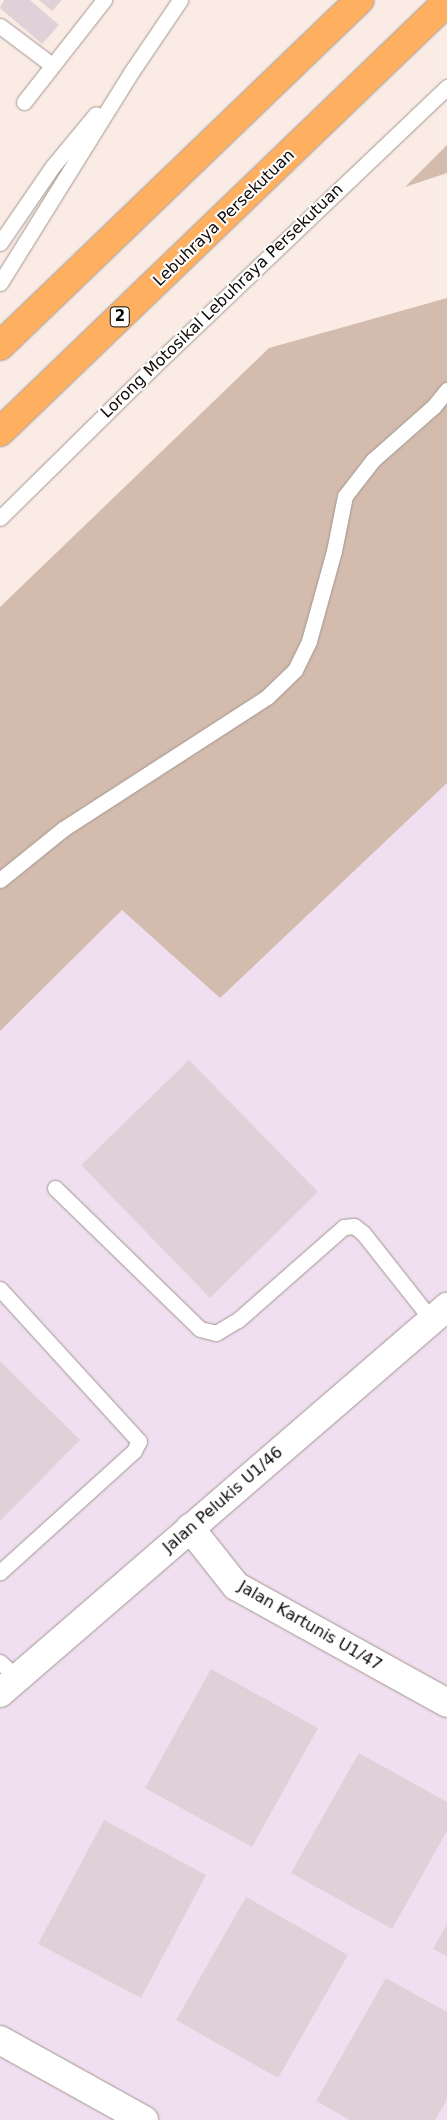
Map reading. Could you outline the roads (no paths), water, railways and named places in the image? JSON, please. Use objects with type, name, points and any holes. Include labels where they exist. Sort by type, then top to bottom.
[{"type":"highway","points":[[0,346],[360,0]]},
{"type":"highway","name":"Lebuhraya Persekutuan","points":[[0,432],[447,2]]},
{"type":"street","name":"Jalan Pelukis U1/46","points":[[6,1678],[190,1528],[439,1313]]},
{"type":"street","name":"Jalan Kartunis U1/47","points":[[190,1528],[236,1586],[447,1703]]},
{"type":"street","points":[[0,2040],[144,2120]]},
{"type":"lane","points":[[24,102],[104,0]]},
{"type":"lane","points":[[0,283],[132,70],[180,0]]},
{"type":"lane","points":[[0,26],[52,65]]},
{"type":"lane","points":[[0,243],[53,166],[132,70]]},
{"type":"lane","name":"Lorong Motosikal Lebuhraya Persekutuan","points":[[0,518],[196,326],[447,87]]},
{"type":"lane","points":[[0,880],[63,828],[267,697],[295,670],[309,641],[334,551],[345,496],[373,460],[434,406],[447,390]]},
{"type":"lane","points":[[55,1188],[200,1329],[216,1333],[238,1320],[344,1227],[354,1226],[363,1233],[439,1313]]},
{"type":"lane","points":[[0,1289],[139,1441],[134,1451],[0,1572]]}]
